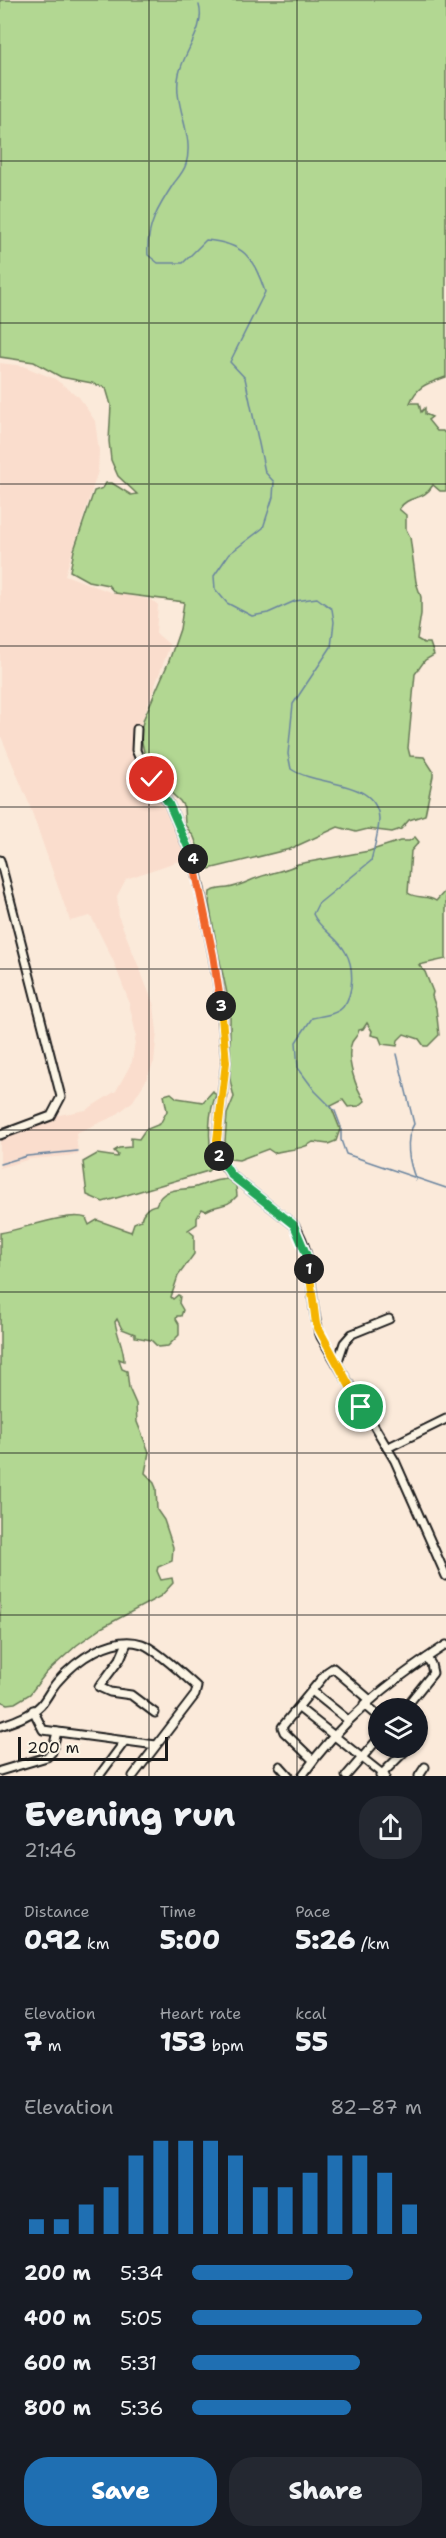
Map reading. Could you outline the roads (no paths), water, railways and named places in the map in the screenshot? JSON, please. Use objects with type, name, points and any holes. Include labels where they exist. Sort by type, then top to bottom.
[{"type":"street","points":[[137,729],[136,750],[142,767],[169,804],[195,864],[213,955],[221,1003],[226,1062],[217,1140],[219,1158],[231,1175],[298,1231],[307,1256],[316,1324],[395,1461],[446,1576]]},
{"type":"street","points":[[0,860],[61,1096],[51,1116],[0,1135]]},
{"type":"street","points":[[337,1364],[344,1343],[352,1334],[388,1319]]},
{"type":"street","points":[[387,1448],[446,1419]]},
{"type":"street","points":[[127,1643],[120,1659],[99,1687],[110,1692],[131,1695],[155,1713]]},
{"type":"street","points":[[0,1726],[40,1705],[58,1681],[86,1657],[106,1646],[127,1643],[143,1644],[197,1687],[195,1695],[133,1776]]},
{"type":"street","points":[[302,1776],[348,1720],[367,1702],[446,1646]]},
{"type":"street","points":[[414,1698],[430,1680],[433,1673],[433,1668],[427,1658]]},
{"type":"street","points":[[313,1760],[284,1732],[282,1727],[327,1672],[333,1668],[367,1702]]},
{"type":"street","points":[[312,1691],[348,1720]]},
{"type":"street","points":[[299,1708],[382,1775],[398,1758]]},
{"type":"street","points":[[33,1710],[43,1730],[156,1745]]},
{"type":"street","points":[[1,1768],[47,1757],[52,1752],[57,1732]]},
{"type":"street","points":[[99,1776],[125,1741]]},
{"type":"street","points":[[346,1776],[368,1751]]},
{"type":"street","points":[[280,1766],[289,1776]]},
{"type":"street","points":[[419,1776],[425,1767]]},
{"type":"waterway","points":[[199,5],[200,22],[182,65],[178,85],[178,96],[188,142],[186,164],[163,200],[151,226],[148,255],[158,263],[183,263],[206,240],[229,244],[238,249],[245,254],[256,270],[265,292],[230,362],[245,378],[265,472],[274,482],[273,497],[263,528],[229,554],[214,576],[215,589],[227,603],[252,616],[268,613],[295,601],[317,598],[332,609],[334,622],[331,647],[293,704],[288,754],[291,769],[315,779],[344,785],[368,796],[376,806],[379,819],[371,861],[318,904],[313,914],[320,925],[343,947],[349,959],[352,980],[347,1002],[343,1007],[332,1013],[312,1018],[296,1042],[298,1068],[315,1091],[335,1111],[341,1127],[341,1140],[346,1154],[446,1188]]},
{"type":"waterway","points":[[397,1054],[414,1124],[408,1144],[411,1166],[416,1180]]},
{"type":"waterway","points":[[0,1164],[27,1156],[78,1151]]}]
